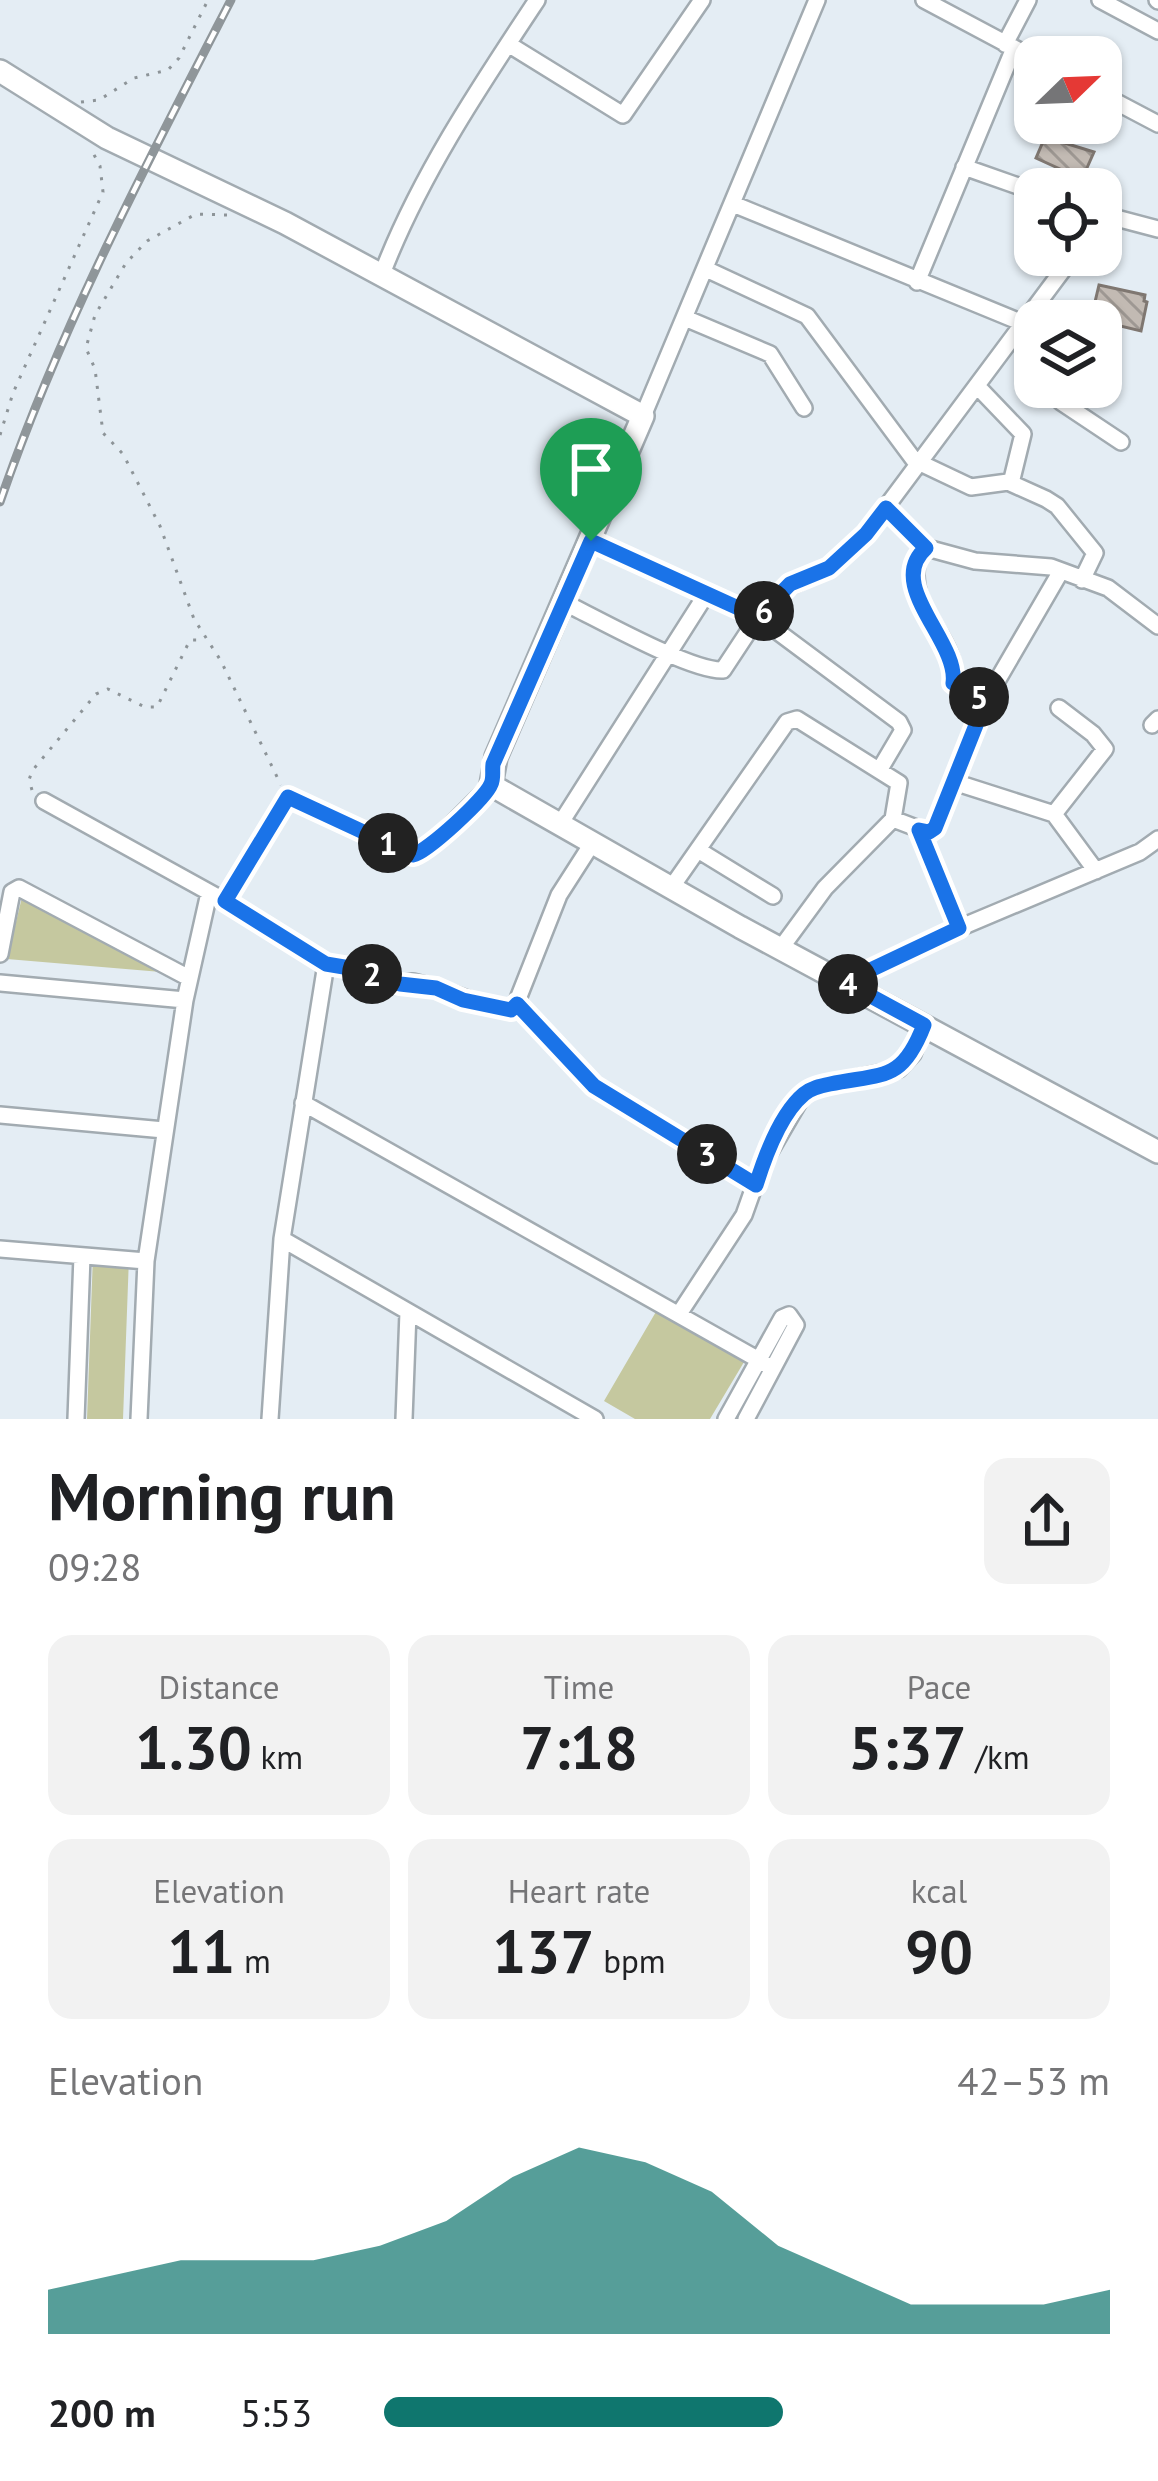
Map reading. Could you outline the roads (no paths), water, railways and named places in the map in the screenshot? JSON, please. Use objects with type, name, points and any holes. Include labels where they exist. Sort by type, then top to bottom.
[{"type":"street","points":[[382,274],[398,232],[537,0]]},
{"type":"street","points":[[508,44],[623,115],[702,0]]},
{"type":"street","points":[[139,1419],[146,1261],[164,1130],[189,978],[217,897],[288,797],[416,855],[491,784],[493,764],[817,0]]},
{"type":"street","points":[[923,0],[1014,48]]},
{"type":"street","points":[[917,282],[1028,0]]},
{"type":"street","points":[[1100,0],[1158,32]]},
{"type":"street","points":[[0,71],[107,138],[249,205],[643,416]]},
{"type":"street","points":[[1122,105],[1158,124]]},
{"type":"street","points":[[964,167],[1014,185]]},
{"type":"street","points":[[733,204],[1014,320]]},
{"type":"street","points":[[1122,220],[1158,229]]},
{"type":"street","points":[[706,268],[803,312],[906,454],[919,464],[971,487],[1011,483],[1057,506],[1096,555],[1082,580]]},
{"type":"street","points":[[685,317],[770,354],[804,408]]},
{"type":"street","points":[[565,603],[669,652],[714,671],[723,670],[758,617],[790,584],[829,568],[866,534],[1014,343]]},
{"type":"street","points":[[977,386],[1023,434],[1011,483]]},
{"type":"street","points":[[1069,408],[1121,442]]},
{"type":"street","points":[[886,508],[926,548],[975,561],[1037,564],[1061,572],[1108,589],[1158,626]]},
{"type":"street","points":[[591,541],[758,617],[902,724],[880,769]]},
{"type":"street","points":[[926,548],[915,566],[915,590],[954,665],[953,683],[986,700]]},
{"type":"street","points":[[892,819],[919,830],[934,830],[986,700],[1061,572]]},
{"type":"street","points":[[560,824],[707,593]]},
{"type":"street","points":[[1054,814],[1105,749],[1059,708]]},
{"type":"street","points":[[671,888],[790,719],[797,719],[899,781],[892,819],[825,888],[782,948]]},
{"type":"street","points":[[954,782],[1054,814],[1096,871]]},
{"type":"street","points":[[491,784],[671,888],[1158,1152]]},
{"type":"street","points":[[44,801],[326,964],[362,970],[400,984],[436,988],[499,1010],[511,1010],[517,1004],[555,904],[593,842]]},
{"type":"street","points":[[919,830],[959,928]]},
{"type":"street","points":[[845,982],[1156,843]]},
{"type":"street","points":[[698,850],[773,896]]},
{"type":"street","points":[[0,955],[13,892],[19,888],[189,978]]},
{"type":"street","points":[[270,1419],[282,1239],[326,964]]},
{"type":"street","points":[[0,983],[184,1000]]},
{"type":"street","points":[[517,1004],[594,1086],[756,1185]]},
{"type":"street","points":[[679,1314],[729,1243],[780,1129],[802,1095],[819,1086],[899,1069],[913,1054],[924,1025]]},
{"type":"street","points":[[303,1103],[766,1364]]},
{"type":"street","points":[[0,1115],[164,1130]]},
{"type":"street","points":[[282,1239],[595,1419]]},
{"type":"street","points":[[0,1250],[146,1261]]},
{"type":"street","points":[[76,1419],[82,1256]]},
{"type":"street","points":[[404,1419],[408,1312]]},
{"type":"street","points":[[726,1419],[766,1364]]},
{"type":"street","points":[[746,1419],[766,1364]]},
{"type":"railway","points":[[0,502],[77,310],[231,0]]}]
